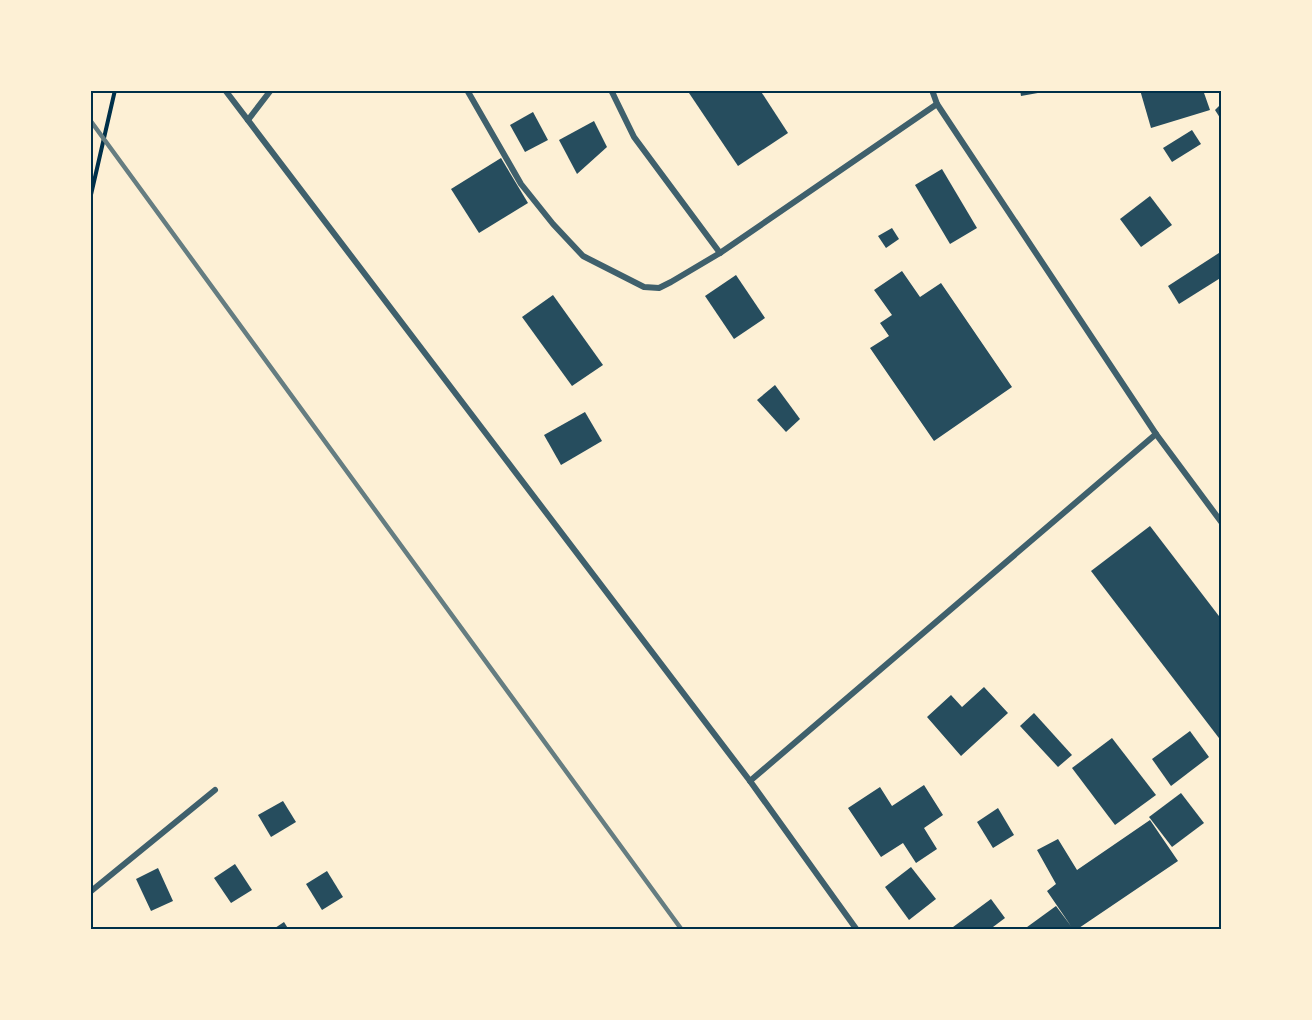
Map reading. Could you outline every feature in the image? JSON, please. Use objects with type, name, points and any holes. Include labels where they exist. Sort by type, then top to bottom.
[{"type":"street","points":[[225,90],[750,781],[857,930]]},
{"type":"street","points":[[248,120],[271,90]]},
{"type":"street","points":[[467,90],[521,184],[553,224],[583,256],[644,287],[658,288],[720,253],[936,104]]},
{"type":"street","points":[[611,90],[634,137],[720,253]]},
{"type":"street","points":[[932,90],[936,104],[1156,434],[1222,523]]},
{"type":"street","points":[[750,781],[1156,434]]},
{"type":"street","points":[[90,892],[215,790]]},
{"type":"path","points":[[90,199],[115,90]]},
{"type":"building","points":[[687,90],[760,90],[788,133],[738,166]]},
{"type":"building","points":[[1020,90],[1049,90],[1049,91],[1021,96]]},
{"type":"building","points":[[1140,90],[1203,90],[1210,110],[1151,128]]},
{"type":"building","points":[[1222,103],[1222,121],[1215,110]]},
{"type":"building","points":[[533,112],[548,140],[525,152],[510,125]]},
{"type":"building","points":[[594,121],[607,147],[577,174],[559,140]]},
{"type":"building","points":[[1192,130],[1201,144],[1172,162],[1163,148]]},
{"type":"building","points":[[501,158],[528,203],[479,233],[451,189]]},
{"type":"building","points":[[942,169],[977,228],[950,244],[915,185]]},
{"type":"building","points":[[1150,196],[1172,225],[1141,247],[1120,219]]},
{"type":"building","points":[[892,228],[899,239],[886,248],[878,236]]},
{"type":"building","points":[[1222,251],[1222,277],[1179,304],[1168,286]]},
{"type":"building","points":[[902,271],[920,297],[941,283],[1012,387],[934,441],[870,348],[889,336],[880,323],[892,315],[874,290]]},
{"type":"building","points":[[736,275],[765,318],[734,339],[705,296]]},
{"type":"building","points":[[553,295],[603,365],[572,386],[522,317]]},
{"type":"building","points":[[775,385],[800,419],[786,432],[757,400]]},
{"type":"building","points":[[585,412],[602,441],[561,465],[544,435]]},
{"type":"building","points":[[1150,526],[1222,620],[1222,742],[1091,571]]},
{"type":"building","points":[[984,687],[1008,713],[961,756],[927,717],[951,695],[962,707]]},
{"type":"building","points":[[1034,713],[1072,755],[1058,767],[1020,726]]},
{"type":"building","points":[[1190,731],[1209,757],[1171,786],[1152,759]]},
{"type":"building","points":[[1112,738],[1156,795],[1115,825],[1072,768]]},
{"type":"building","points":[[924,785],[943,815],[924,828],[937,849],[916,863],[903,843],[881,857],[848,808],[880,787],[892,806]]},
{"type":"building","points":[[1181,793],[1204,823],[1172,847],[1149,817]]},
{"type":"building","points":[[283,801],[296,822],[271,837],[258,815]]},
{"type":"building","points":[[998,808],[1014,835],[993,848],[977,822]]},
{"type":"building","points":[[1150,820],[1178,861],[1076,930],[1023,930],[1056,906],[1071,926],[1047,891],[1056,884],[1037,850],[1058,839],[1077,870]]},
{"type":"building","points":[[235,864],[252,890],[231,903],[214,878]]},
{"type":"building","points":[[911,867],[936,899],[909,920],[885,887]]},
{"type":"building","points":[[158,868],[173,901],[151,911],[136,879]]},
{"type":"building","points":[[327,871],[343,897],[322,910],[306,884]]},
{"type":"building","points":[[991,899],[1005,918],[989,930],[949,930]]},
{"type":"building","points":[[284,922],[289,930],[272,930]]},
{"type":"railway","points":[[90,120],[682,930]]}]
